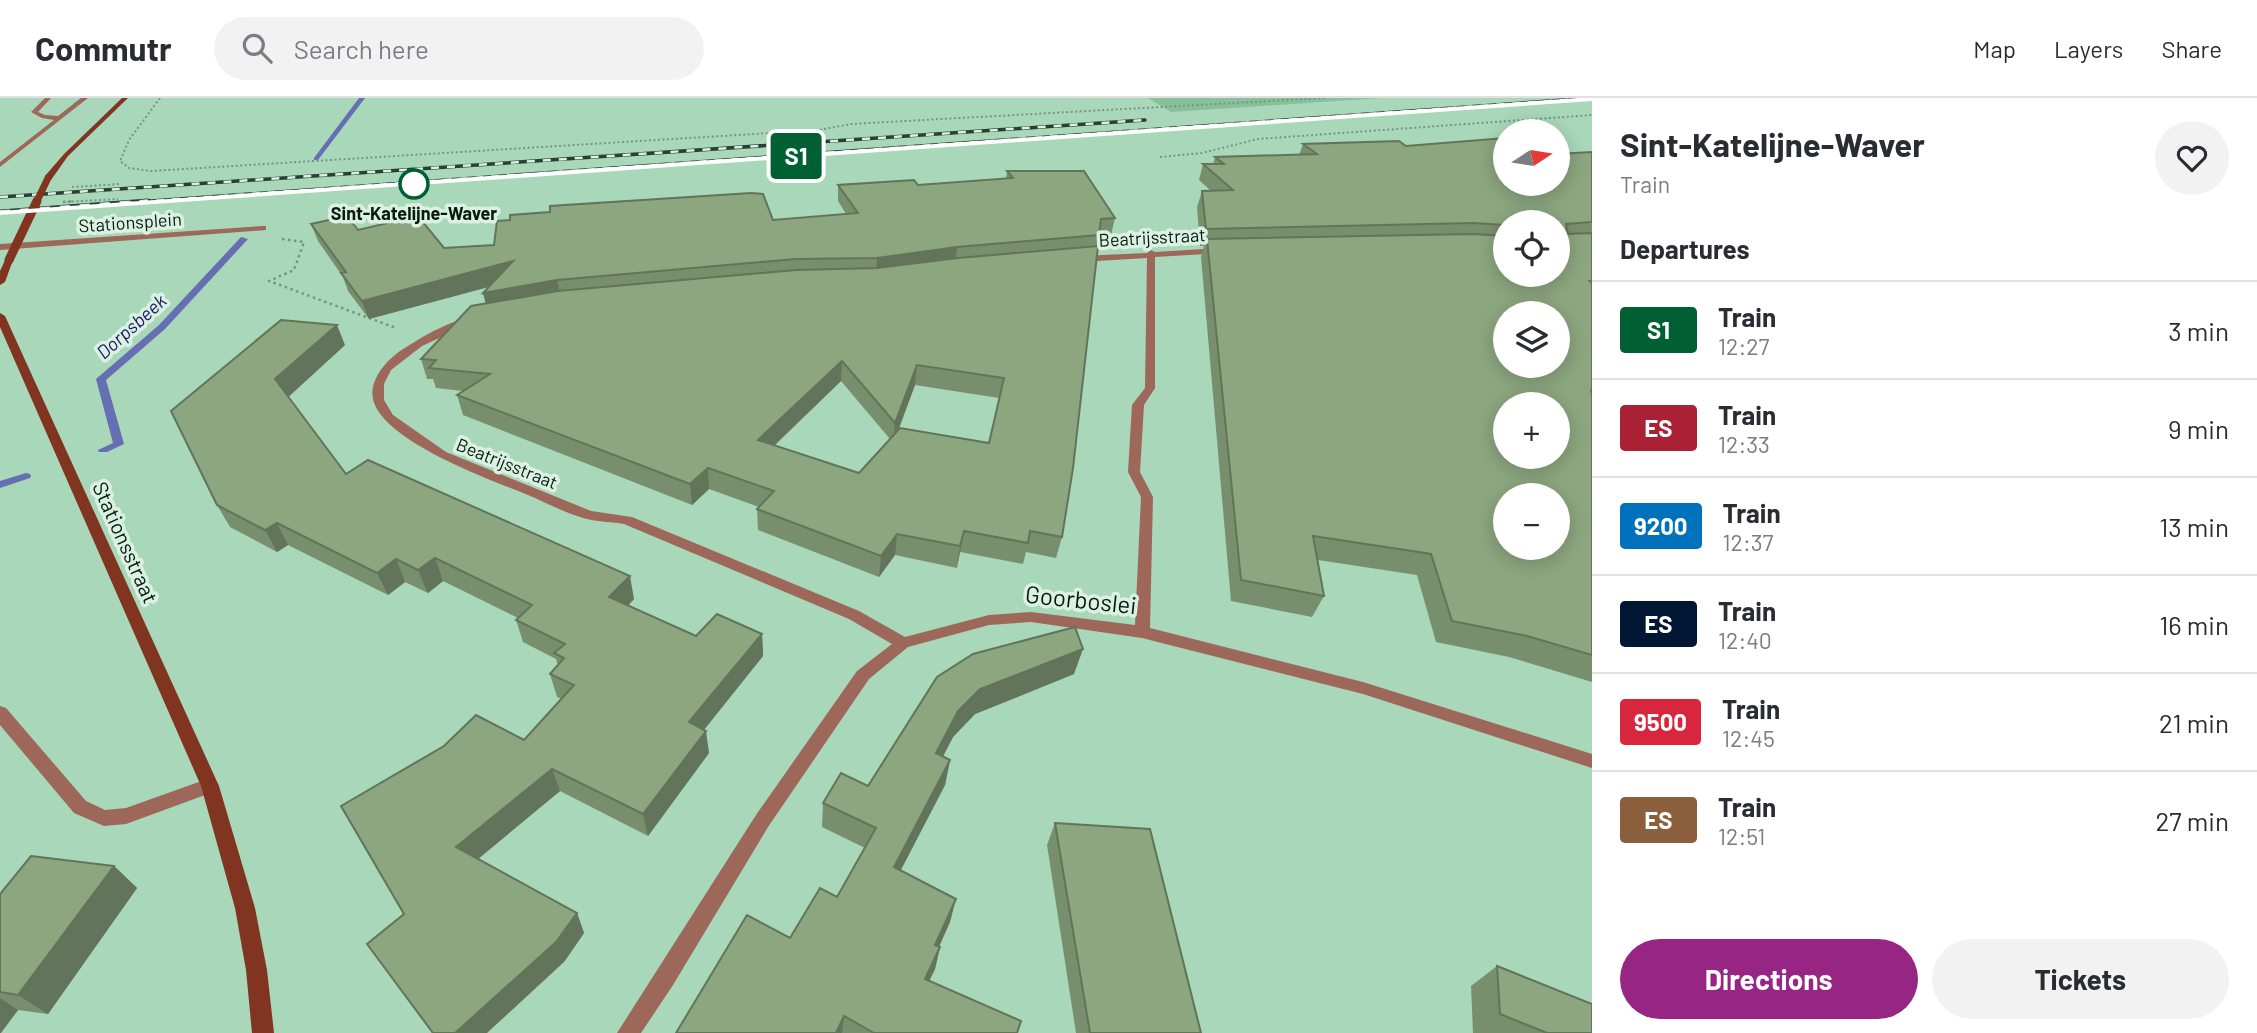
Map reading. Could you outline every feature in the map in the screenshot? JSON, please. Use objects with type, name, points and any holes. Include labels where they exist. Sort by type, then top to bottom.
[{"type":"street","points":[[48,98],[34,113],[59,118]]},
{"type":"street","points":[[0,165],[85,98]]},
{"type":"street","points":[[0,282],[48,178],[66,155],[125,98]]},
{"type":"street","name":"Stationsplein","points":[[0,247],[263,228]]},
{"type":"street","name":"Beatrijsstraat","points":[[1066,260],[1151,253],[1229,251]]},
{"type":"street","points":[[1142,632],[1147,497],[1134,472],[1138,405],[1150,388],[1151,253]]},
{"type":"street","name":"Stationsstraat","points":[[0,316],[209,786],[235,861],[250,927],[263,1033]]},
{"type":"street","name":"Beatrijsstraat","points":[[478,319],[425,338],[391,363],[379,383],[380,404],[395,424],[423,439],[442,455],[589,515],[627,520],[640,525],[867,620],[903,643]]},
{"type":"street","name":"Goorboslei","points":[[628,1033],[666,978],[762,821],[863,675],[903,643],[989,620],[1031,617],[1142,632],[1363,688],[1592,761]]},
{"type":"street","points":[[0,713],[79,807],[104,818],[125,816],[209,786]]},
{"type":"path","points":[[160,98],[129,140],[120,161],[129,168],[151,171],[819,130],[851,124],[1325,98]]},
{"type":"path","points":[[1160,157],[1202,153],[1258,139],[1592,115]]},
{"type":"path","points":[[63,187],[120,184]]},
{"type":"path","points":[[55,203],[118,199]]},
{"type":"path","points":[[277,239],[304,242],[294,270],[269,281],[425,338]]},
{"type":"green space","points":[[1148,98],[1381,98],[1171,112]]},
{"type":"building","points":[[1493,139],[1493,196],[1570,196],[1570,153],[1592,152],[1592,222],[1570,224],[1570,210],[1493,210],[1493,224],[1206,229],[1202,191],[1233,190],[1203,164],[1224,164],[1215,157],[1317,154],[1303,144],[1399,141],[1406,146]]},
{"type":"building","points":[[1007,171],[1084,171],[1115,218],[1101,219],[1099,235],[957,247],[877,258],[796,259],[557,280],[483,293],[513,261],[362,301],[341,273],[346,272],[311,224],[347,216],[358,230],[418,216],[444,248],[494,245],[497,221],[510,220],[510,215],[550,212],[550,206],[751,193],[763,194],[773,220],[858,213],[838,185],[914,180],[918,185],[1013,178]]},
{"type":"building","points":[[1592,233],[1592,655],[1527,636],[1452,621],[1431,554],[1313,536],[1324,596],[1241,580],[1207,239],[1493,235],[1493,287],[1570,287],[1570,234]]},
{"type":"building","points":[[1098,246],[1073,468],[1062,537],[1030,531],[1028,543],[964,531],[960,546],[897,534],[881,556],[757,509],[774,491],[708,468],[690,484],[457,395],[490,374],[429,368],[436,360],[421,359],[471,306],[558,291],[796,270],[877,268]],"holes":[[[842,361],[895,423],[917,365],[1004,378],[989,443],[900,428],[859,473],[758,440]]]},
{"type":"building","points":[[281,320],[337,325],[275,379],[346,474],[368,460],[630,576],[609,597],[696,636],[717,614],[762,634],[689,722],[706,731],[643,814],[552,769],[456,847],[577,913],[556,942],[455,1033],[433,1033],[367,944],[404,914],[341,806],[444,746],[476,715],[524,740],[574,685],[550,674],[564,658],[554,653],[565,644],[516,620],[532,605],[435,558],[418,570],[396,559],[377,573],[277,523],[265,530],[217,505],[171,411]]},
{"type":"building","points":[[1075,627],[1083,649],[980,689],[958,711],[936,753],[950,760],[894,867],[956,899],[935,945],[940,947],[925,979],[1021,1021],[1017,1033],[874,1033],[844,1016],[836,1033],[676,1033],[747,915],[790,938],[820,888],[837,897],[876,828],[823,803],[841,773],[868,786],[937,677],[973,654]]},
{"type":"building","points":[[1055,823],[1150,829],[1201,1033],[1090,1033]]},
{"type":"building","points":[[31,856],[114,866],[18,995],[0,992],[0,894]]},
{"type":"building","points":[[1497,966],[1592,1004],[1592,1033],[1547,1033],[1500,1014]]},
{"type":"waterway","name":"Dorpsbeek","points":[[316,159],[362,98]]},
{"type":"waterway","name":"Dorpsbeek","points":[[103,450],[119,444],[101,379],[162,327],[244,239]]},
{"type":"waterway","name":"Dorpsbeek","points":[[0,485],[26,476]]},
{"type":"railway","points":[[124,203],[1592,98]]},
{"type":"railway","points":[[0,197],[1145,120]]},
{"type":"railway","points":[[0,212],[148,201]]},
{"type":"train","name":"S1","points":[[0,212],[1592,98]]},
{"type":"place","name":"Sint-Katelijne-Waver","points":[[414,184]]}]
